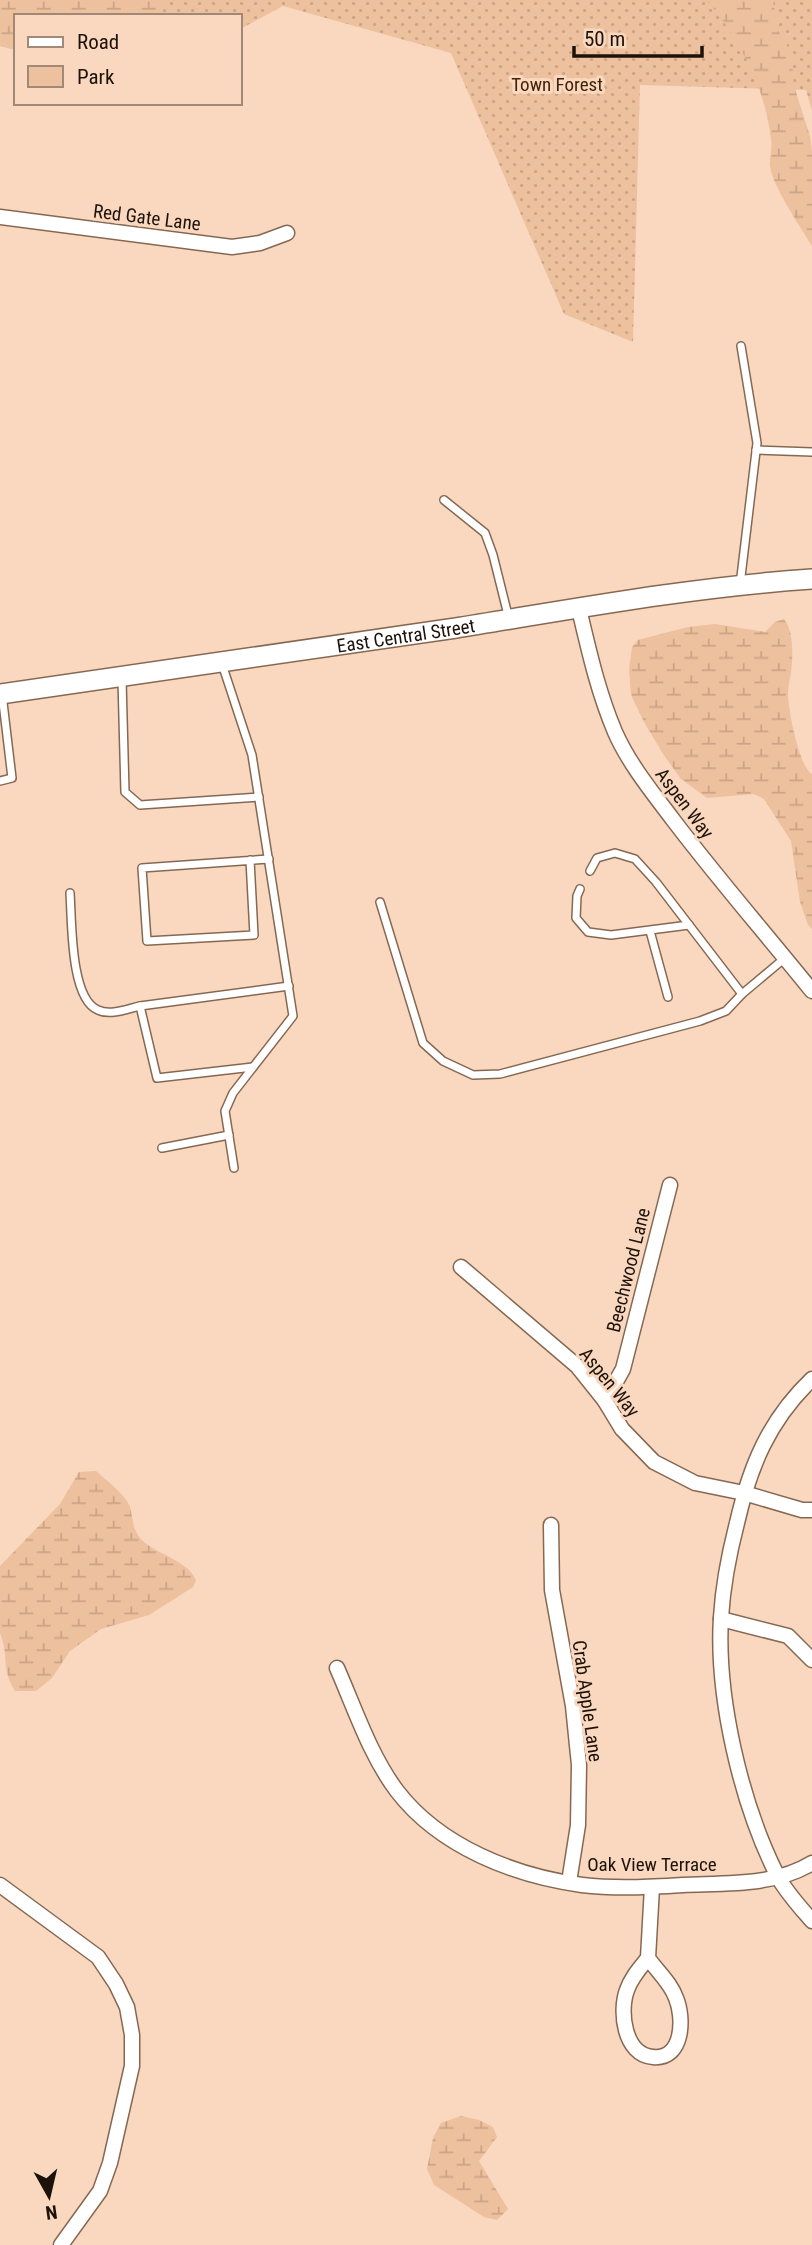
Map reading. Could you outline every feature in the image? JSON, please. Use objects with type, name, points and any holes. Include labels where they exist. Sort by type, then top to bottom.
[{"type":"main road","name":"East Central Street","points":[[1,694],[740,584],[812,579]]},
{"type":"street","name":"Red Gate Lane","points":[[0,217],[232,247],[260,243],[287,233]]},
{"type":"street","name":"Aspen Way","points":[[579,609],[596,679],[616,734],[644,782],[713,872],[812,991]]},
{"type":"street","name":"Beechwood Lane","points":[[605,1401],[623,1369],[670,1185]]},
{"type":"street","name":"Aspen Way","points":[[461,1267],[576,1366],[605,1401],[622,1429],[654,1462],[695,1483],[744,1493],[802,1510],[812,1510]]},
{"type":"street","points":[[812,1380],[774,1422],[759,1450],[744,1493],[726,1567],[721,1619],[721,1665],[732,1746],[760,1834],[778,1877],[812,1922]]},
{"type":"street","name":"Crab Apple Lane","points":[[551,1525],[553,1601],[574,1715],[579,1765],[578,1825],[569,1882]]},
{"type":"street","points":[[721,1619],[788,1636],[812,1660]]},
{"type":"street","name":"Oak View Terrace","points":[[337,1668],[389,1779],[410,1806],[474,1853],[516,1869],[569,1882],[602,1886],[652,1887],[741,1882],[797,1872],[812,1863]]},
{"type":"street","points":[[0,1885],[98,1957],[128,2007],[132,2066],[110,2163],[100,2191],[61,2245]]},
{"type":"street","points":[[648,1958],[674,1993],[680,2012],[680,2033],[675,2046],[659,2057],[644,2055],[635,2048],[624,2019],[627,1990],[648,1958],[652,1887]]},
{"type":"lane","points":[[740,584],[757,443],[741,346]]},
{"type":"lane","points":[[756,450],[812,453]]},
{"type":"lane","points":[[444,500],[485,533],[509,619]]},
{"type":"lane","points":[[222,663],[252,755],[293,1016],[233,1093],[225,1111],[234,1168]]},
{"type":"lane","points":[[122,677],[125,792],[140,805],[259,797]]},
{"type":"lane","points":[[0,781],[12,778],[1,694]]},
{"type":"lane","points":[[590,871],[597,858],[615,853],[635,859],[656,882],[742,994]]},
{"type":"lane","points":[[250,860],[254,935],[147,941],[142,868],[250,860],[269,859]]},
{"type":"lane","points":[[580,889],[576,918],[588,932],[611,935],[689,925]]},
{"type":"lane","points":[[70,893],[80,989],[86,1002],[98,1011],[114,1012],[140,1006],[289,986]]},
{"type":"lane","points":[[380,902],[423,1043],[443,1061],[473,1075],[500,1074],[700,1021],[726,1011],[785,958]]},
{"type":"lane","points":[[650,931],[668,997]]},
{"type":"lane","points":[[140,1006],[157,1078],[253,1068]]},
{"type":"lane","points":[[162,1148],[229,1135]]},
{"type":"green space","name":"Town Forest","points":[[0,0],[812,0],[812,111],[806,90],[640,85],[633,342],[564,314],[451,53],[283,6],[242,28],[242,14],[14,14],[14,50],[0,46]]},
{"type":"green space","points":[[0,0],[170,0],[159,14],[14,14],[14,50],[0,46]]},
{"type":"green space","points":[[707,0],[773,0],[777,29],[791,52],[794,86],[810,136],[812,246],[772,174],[768,120],[757,83],[730,31]]},
{"type":"green space","points":[[784,619],[790,630],[792,644],[788,693],[790,711],[799,750],[812,774],[812,929],[800,902],[791,841],[764,799],[754,794],[707,798],[681,779],[663,754],[631,695],[629,669],[632,647],[638,640],[688,627],[715,624],[765,632],[775,622]]},
{"type":"green space","points":[[96,1471],[128,1502],[134,1527],[140,1538],[186,1567],[196,1580],[193,1587],[149,1615],[101,1629],[70,1651],[52,1678],[36,1691],[15,1691],[6,1669],[0,1633],[0,1566],[60,1504],[79,1472]]},
{"type":"green space","points":[[461,2116],[493,2127],[497,2137],[479,2161],[508,2209],[497,2220],[484,2217],[434,2185],[427,2169],[433,2138],[441,2123]]}]
